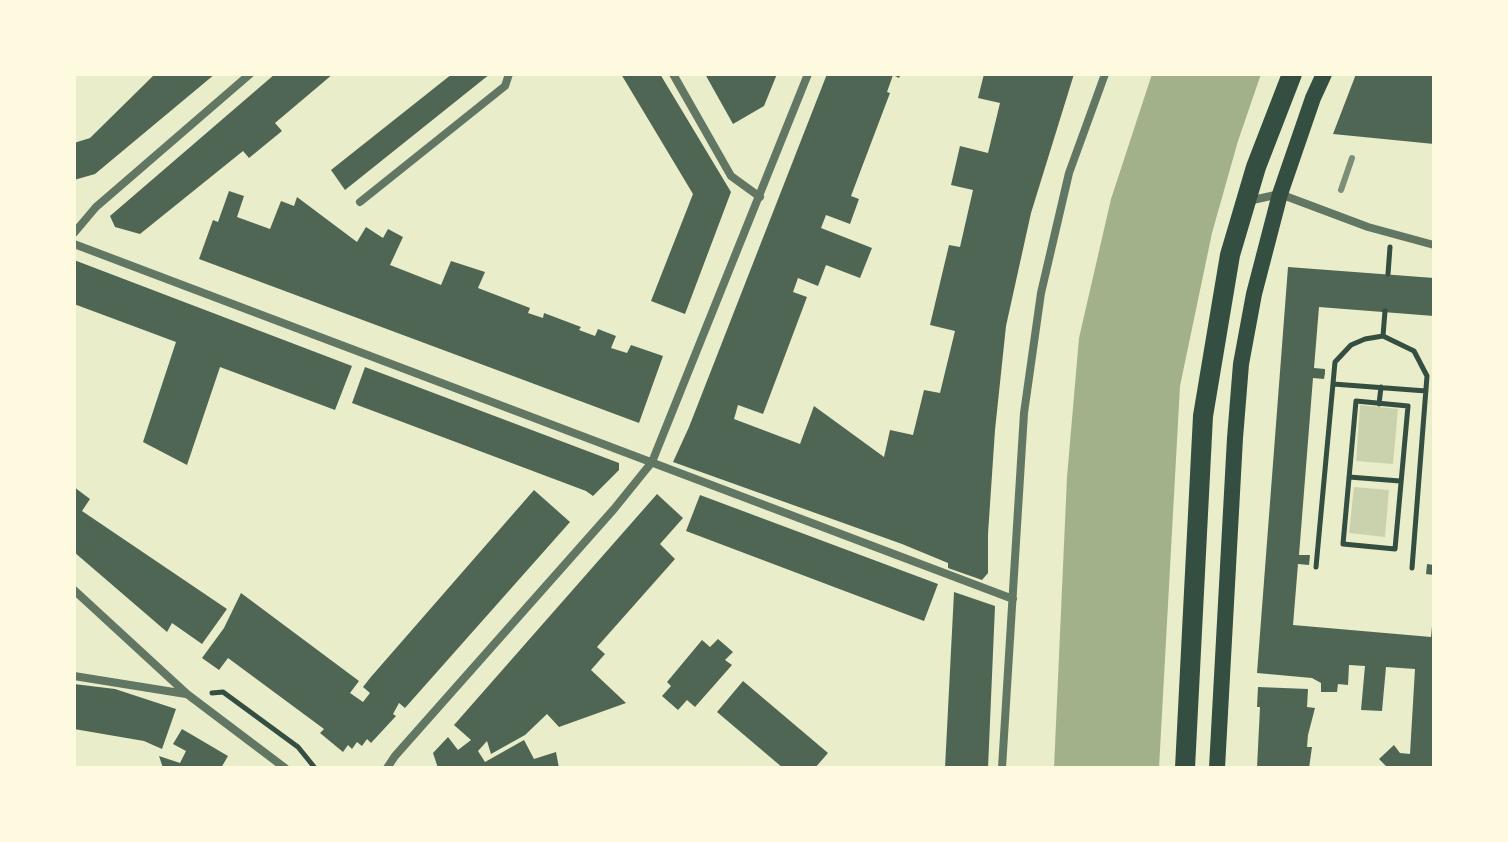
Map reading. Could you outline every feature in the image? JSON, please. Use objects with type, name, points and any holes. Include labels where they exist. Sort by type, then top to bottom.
[{"type":"main road","points":[[1185,768],[1203,416],[1230,255],[1245,201],[1292,74]]},
{"type":"main road","points":[[1217,768],[1241,364],[1254,294],[1280,194],[1324,74]]},
{"type":"street","points":[[74,233],[96,207],[250,74]]},
{"type":"street","points":[[360,202],[505,86],[509,74]]},
{"type":"street","points":[[673,74],[731,176],[760,197]]},
{"type":"street","points":[[387,768],[652,462],[808,74]]},
{"type":"street","points":[[1002,768],[1024,413],[1041,293],[1069,173],[1105,74]]},
{"type":"street","points":[[1245,201],[1280,194],[1368,227],[1434,245]]},
{"type":"street","points":[[74,244],[1013,599]]},
{"type":"street","points":[[74,590],[187,694],[285,768]]},
{"type":"street","points":[[74,676],[187,694]]},
{"type":"path","points":[[1383,336],[1385,311]]},
{"type":"path","points":[[1316,567],[1335,362],[1351,345],[1383,336],[1414,351],[1427,376],[1412,568]]},
{"type":"path","points":[[1333,384],[1426,391]]},
{"type":"path","points":[[1379,404],[1381,387]]},
{"type":"path","points":[[1356,401],[1379,404],[1408,406],[1395,549],[1343,544],[1356,401]]},
{"type":"path","points":[[1349,477],[1400,481]]},
{"type":"path","points":[[187,694],[223,692],[298,747],[315,768]]},
{"type":"shaded area","points":[[1152,74],[1261,74],[1212,233],[1180,386],[1159,768],[1054,768],[1067,477],[1079,338],[1111,199]]},
{"type":"shaded area","points":[[1360,405],[1398,409],[1393,464],[1356,461]]},
{"type":"shaded area","points":[[1354,487],[1389,490],[1385,537],[1349,533]]},
{"type":"building","points":[[155,74],[215,74],[95,174],[74,180],[74,143],[90,138]]},
{"type":"building","points":[[275,74],[333,74],[275,123],[282,131],[249,158],[243,151],[140,234],[115,227],[110,216]]},
{"type":"building","points":[[452,74],[490,74],[345,190],[331,170]]},
{"type":"building","points":[[621,74],[660,74],[731,192],[685,314],[651,301],[693,194]]},
{"type":"building","points":[[705,74],[777,74],[764,106],[733,124]]},
{"type":"building","points":[[827,74],[901,74],[899,78],[893,75],[887,92],[890,93],[851,196],[859,199],[850,224],[826,215],[821,228],[872,248],[860,278],[826,265],[818,286],[798,278],[793,292],[807,297],[763,414],[738,405],[734,419],[800,444],[814,406],[884,457],[890,430],[913,435],[924,390],[940,393],[955,331],[930,325],[949,245],[960,247],[973,190],[951,185],[960,146],[988,153],[1000,103],[978,98],[984,74],[1074,74],[1031,213],[1006,326],[995,430],[988,573],[982,580],[948,568],[948,563],[902,544],[673,462]]},
{"type":"building","points":[[1356,74],[1434,74],[1434,144],[1333,134]]},
{"type":"building","points":[[229,191],[244,196],[237,217],[270,229],[281,201],[294,206],[297,197],[357,242],[366,227],[383,238],[388,229],[403,237],[390,265],[441,285],[451,261],[485,272],[478,288],[530,308],[528,313],[543,318],[544,313],[581,327],[579,330],[595,336],[598,329],[616,336],[611,348],[627,353],[631,345],[663,356],[639,423],[199,259],[213,220],[218,222]]},
{"type":"building","points":[[74,260],[352,366],[335,410],[220,367],[187,465],[143,442],[176,342],[74,304]]},
{"type":"building","points":[[1288,267],[1434,278],[1434,316],[1319,307],[1314,368],[1325,369],[1325,373],[1324,379],[1313,378],[1299,555],[1310,555],[1309,565],[1298,564],[1293,625],[1431,637],[1434,626],[1434,768],[1388,768],[1379,759],[1394,745],[1400,753],[1410,754],[1415,669],[1386,667],[1382,711],[1361,710],[1365,666],[1349,665],[1348,685],[1338,684],[1337,692],[1321,692],[1321,683],[1312,678],[1257,673]]},
{"type":"building","points":[[365,367],[619,463],[619,470],[593,496],[352,403]]},
{"type":"building","points":[[74,487],[90,499],[82,511],[227,609],[202,644],[172,623],[167,632],[74,552]]},
{"type":"building","points":[[534,490],[570,522],[405,708],[399,703],[393,714],[396,716],[371,743],[367,739],[362,746],[357,742],[352,749],[348,745],[343,752],[320,733],[324,729],[228,658],[219,670],[202,658],[224,628],[241,593],[359,681],[350,693],[363,702],[370,693],[363,687],[370,678]]},
{"type":"building","points":[[657,494],[683,518],[660,544],[675,559],[597,647],[605,654],[591,670],[626,703],[559,727],[547,714],[525,735],[491,754],[487,741],[478,751],[485,762],[524,740],[534,759],[556,752],[559,768],[438,768],[433,753],[448,737],[458,750],[471,740],[454,725]]},
{"type":"building","points":[[700,495],[938,584],[924,621],[686,531]]},
{"type":"building","points":[[1427,564],[1434,565],[1434,575],[1426,574]]},
{"type":"building","points":[[954,592],[995,606],[988,768],[945,768]]},
{"type":"building","points":[[718,639],[733,652],[725,660],[732,665],[695,707],[687,700],[678,710],[662,696],[671,686],[667,682],[702,640],[710,647]]},
{"type":"building","points":[[743,681],[828,753],[815,768],[783,768],[717,712]]},
{"type":"building","points":[[74,684],[115,689],[176,709],[162,749],[144,741],[74,729]]},
{"type":"building","points":[[1258,687],[1308,689],[1307,707],[1315,708],[1308,735],[1307,747],[1312,747],[1309,768],[1257,768]]},
{"type":"building","points":[[182,729],[228,756],[221,768],[163,768],[159,756],[180,763],[186,751],[173,744]]},
{"type":"railway","points":[[1341,190],[1352,158]]}]
